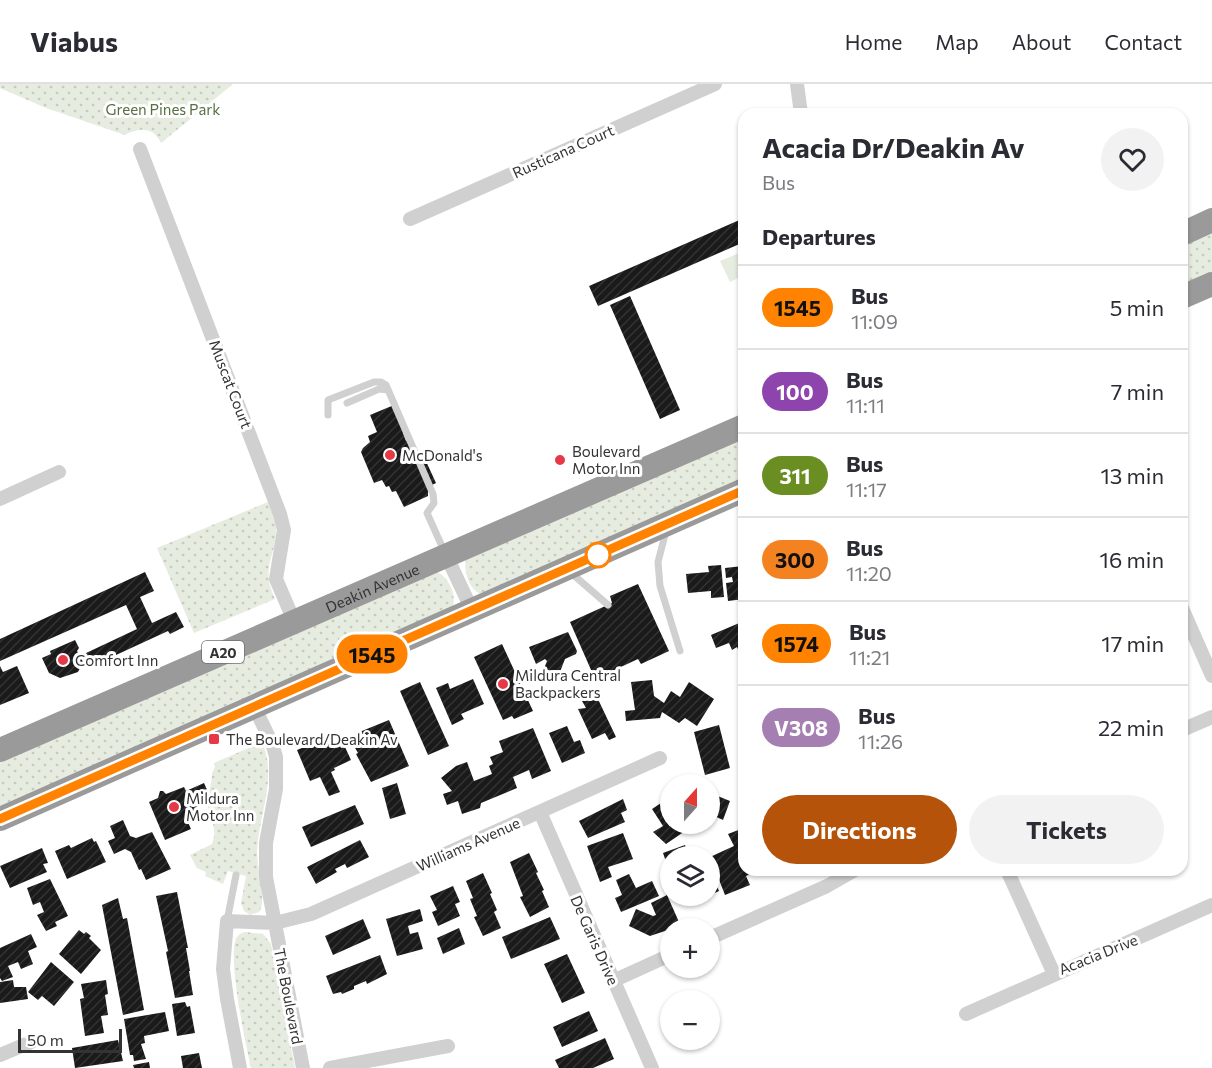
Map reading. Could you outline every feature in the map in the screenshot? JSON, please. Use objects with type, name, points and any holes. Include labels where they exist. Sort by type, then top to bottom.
[{"type":"highway","points":[[1188,231],[1212,220]]},
{"type":"highway","points":[[1188,294],[1212,284]]},
{"type":"highway","name":"Deakin Avenue","points":[[0,750],[738,429]]},
{"type":"highway","points":[[0,819],[472,610],[738,496]]},
{"type":"street","name":"Rusticana Court","points":[[410,219],[716,84]]},
{"type":"street","points":[[797,84],[800,108]]},
{"type":"street","name":"Muscat Court","points":[[140,149],[280,514],[284,530],[276,579],[294,621]]},
{"type":"street","points":[[0,499],[59,472]]},
{"type":"street","points":[[446,555],[472,610]]},
{"type":"street","points":[[1188,621],[1212,675]]},
{"type":"street","name":"The Boulevard","points":[[254,706],[276,757],[276,789],[265,857],[266,877],[303,1068]]},
{"type":"street","points":[[1188,727],[1212,717]]},
{"type":"street","name":"Williams Avenue","points":[[275,924],[312,914],[660,758]]},
{"type":"street","name":"De Garis Drive","points":[[540,813],[652,1068]]},
{"type":"street","points":[[720,933],[844,876]]},
{"type":"street","name":"Acacia Drive","points":[[1009,876],[1054,974],[1212,905]]},
{"type":"street","points":[[240,1068],[223,969],[227,921],[275,924]]},
{"type":"street","points":[[613,981],[660,960]]},
{"type":"street","points":[[966,1014],[1054,974]]},
{"type":"street","points":[[0,1055],[31,1042]]},
{"type":"street","points":[[330,1068],[448,1046]]},
{"type":"lane","points":[[328,415],[328,400],[374,382],[386,385],[434,494],[434,503],[427,513],[446,555]]},
{"type":"lane","points":[[346,403],[379,389],[388,390]]},
{"type":"lane","points":[[668,525],[658,562],[659,580],[663,601],[680,651]]},
{"type":"lane","points":[[566,569],[608,605]]},
{"type":"lane","points":[[227,921],[236,875]]},
{"type":"green space","name":"Green Pines Park","points":[[0,84],[233,84],[161,143],[150,131],[141,130],[125,135],[46,108],[0,88]]},
{"type":"green space","points":[[1212,231],[1212,274],[1188,284],[1188,241]]},
{"type":"green space","points":[[738,254],[738,278],[730,282],[720,261]]},
{"type":"green space","points":[[738,439],[738,484],[484,595],[471,586],[466,570],[466,559]]},
{"type":"green space","points":[[268,502],[276,524],[269,569],[275,599],[194,633],[157,548]]},
{"type":"green space","points":[[436,572],[444,577],[451,587],[454,598],[452,608],[0,809],[0,761]]},
{"type":"green space","points":[[262,742],[268,769],[268,783],[257,853],[262,901],[259,912],[250,915],[244,911],[241,903],[246,876],[228,871],[223,884],[205,876],[206,872],[197,868],[190,855],[212,844],[214,828],[208,803],[214,763]]},
{"type":"green space","points":[[245,932],[263,934],[271,944],[295,1068],[251,1068],[238,1000],[234,961],[234,946],[237,937]]},
{"type":"building","points":[[738,221],[738,245],[598,306],[589,286]]},
{"type":"building","points":[[630,296],[680,410],[660,419],[610,305]]},
{"type":"building","name":"McDonald's","points":[[394,405],[406,432],[403,433],[406,441],[411,439],[421,461],[425,459],[436,483],[428,487],[428,496],[404,507],[396,491],[392,492],[382,480],[374,483],[361,452],[370,442],[368,436],[377,432],[370,415]]},
{"type":"building","points":[[721,565],[724,597],[711,598],[711,591],[688,593],[686,574],[709,572],[708,566]]},
{"type":"building","points":[[738,567],[738,600],[728,601],[726,583],[733,582],[732,577],[726,578],[725,568]]},
{"type":"building","points":[[145,572],[154,591],[140,597],[152,623],[176,612],[184,627],[170,634],[168,631],[90,667],[84,654],[137,629],[126,605],[0,661],[0,639]]},
{"type":"building","points":[[638,584],[669,651],[641,664],[638,659],[595,679],[570,622],[612,603],[610,596]]},
{"type":"building","points":[[738,624],[738,649],[737,647],[732,650],[729,643],[716,648],[711,635]]},
{"type":"building","points":[[568,632],[577,651],[576,654],[565,659],[556,682],[541,676],[547,661],[545,659],[536,664],[529,647]]},
{"type":"building","name":"Comfort Inn","points":[[75,640],[79,648],[77,651],[83,662],[78,672],[60,678],[49,673],[42,658],[51,654],[50,651]]},
{"type":"building","name":"Mildura Central Backpackers","points":[[502,644],[533,711],[514,719],[512,716],[503,720],[474,657]]},
{"type":"building","points":[[0,666],[3,672],[17,666],[29,693],[0,705]]},
{"type":"building","points":[[473,679],[484,704],[461,714],[464,719],[452,725],[436,688],[448,683],[450,689]]},
{"type":"building","points":[[652,680],[654,696],[664,703],[671,691],[680,697],[689,682],[714,699],[697,726],[685,718],[679,723],[662,712],[660,718],[626,721],[625,711],[635,710],[631,682]]},
{"type":"building","points":[[420,682],[449,746],[428,755],[400,691]]},
{"type":"building","points":[[596,695],[616,737],[609,740],[605,733],[592,739],[578,709],[586,708],[582,701]]},
{"type":"building","points":[[389,720],[409,766],[371,782],[356,754],[358,753],[354,746],[361,743],[357,733]]},
{"type":"building","points":[[719,725],[730,768],[705,774],[694,732]]},
{"type":"building","points":[[567,726],[574,742],[580,740],[585,753],[562,763],[549,733]]},
{"type":"building","points":[[533,728],[551,771],[532,779],[529,770],[513,777],[517,788],[481,803],[480,808],[462,814],[458,801],[447,805],[443,794],[452,791],[441,778],[456,766],[467,762],[474,781],[492,774],[489,766],[493,764],[490,757],[503,752],[499,741]]},
{"type":"building","points":[[321,740],[324,746],[337,740],[341,748],[345,747],[351,760],[334,768],[335,770],[331,772],[340,792],[329,796],[320,777],[310,781],[297,750]]},
{"type":"building","name":"Mildura Motor Inn","points":[[204,783],[209,794],[195,800],[200,812],[186,818],[191,829],[165,840],[149,802],[158,798],[160,791],[166,794],[184,787],[186,791]]},
{"type":"building","points":[[397,783],[406,814],[390,819],[382,788]]},
{"type":"building","points":[[720,797],[730,801],[723,820],[720,819]]},
{"type":"building","points":[[623,799],[627,810],[621,813],[625,822],[588,838],[579,821]]},
{"type":"building","points":[[660,804],[660,821],[652,809]]},
{"type":"building","points":[[355,805],[364,824],[311,847],[302,827]]},
{"type":"building","points":[[123,820],[130,836],[136,838],[152,832],[171,869],[146,880],[131,852],[125,849],[114,854],[108,841],[115,838],[110,826]]},
{"type":"building","points":[[660,828],[660,834],[681,834],[666,844],[653,832]]},
{"type":"building","points":[[738,830],[738,876],[746,876],[750,885],[725,895],[720,882],[720,852],[734,846],[728,834]]},
{"type":"building","points":[[623,833],[633,859],[608,867],[612,877],[600,882],[587,846]]},
{"type":"building","points":[[92,838],[94,842],[96,841],[106,862],[67,879],[55,851],[69,845],[71,848]]},
{"type":"building","points":[[360,840],[369,857],[347,868],[345,864],[335,869],[337,872],[316,884],[307,867]]},
{"type":"building","points":[[42,848],[48,863],[43,864],[47,872],[10,888],[0,866]]},
{"type":"building","points":[[529,853],[538,872],[536,873],[549,907],[530,917],[520,897],[523,896],[510,862]]},
{"type":"building","points":[[483,873],[492,893],[490,894],[497,910],[494,912],[501,928],[483,936],[474,917],[477,916],[470,899],[473,898],[466,881]]},
{"type":"building","points":[[629,874],[636,888],[652,881],[659,896],[621,912],[615,898],[622,895],[616,880]]},
{"type":"building","points":[[50,879],[68,916],[55,922],[57,926],[46,931],[37,915],[44,912],[40,902],[33,905],[27,888]]},
{"type":"building","points":[[453,886],[460,902],[455,904],[460,916],[438,926],[432,912],[437,910],[430,896]]},
{"type":"building","points":[[177,892],[188,948],[186,948],[193,995],[175,998],[156,896]]},
{"type":"building","points":[[118,898],[123,919],[127,918],[144,1010],[123,1015],[102,905]]},
{"type":"building","points":[[660,898],[660,906],[672,906],[677,918],[660,918],[660,933],[650,936],[629,926],[636,909],[653,916],[656,915],[651,903]]},
{"type":"building","points":[[420,909],[423,921],[408,926],[410,934],[418,932],[423,949],[397,956],[386,919]]},
{"type":"building","points":[[550,917],[560,939],[511,959],[502,937]]},
{"type":"building","points":[[363,919],[371,938],[333,955],[325,936]]},
{"type":"building","points":[[459,928],[465,944],[443,954],[437,938]]},
{"type":"building","points":[[79,930],[91,936],[89,938],[101,950],[81,974],[59,954]]},
{"type":"building","points":[[31,934],[37,947],[28,951],[33,964],[21,969],[18,962],[8,966],[13,977],[2,981],[0,978],[0,948]]},
{"type":"building","points":[[567,954],[585,993],[562,1003],[544,964]]},
{"type":"building","points":[[380,955],[387,974],[367,984],[366,981],[354,986],[354,989],[342,994],[341,992],[333,994],[326,976]]},
{"type":"building","points":[[51,962],[74,982],[54,1006],[42,996],[38,1000],[28,992]]},
{"type":"building","points":[[13,980],[14,987],[26,987],[28,999],[0,1003],[0,982]]},
{"type":"building","points":[[106,980],[108,994],[105,995],[108,1015],[101,1016],[104,1033],[85,1036],[80,999],[84,998],[81,984]]},
{"type":"building","points":[[185,1002],[187,1007],[190,1006],[195,1033],[177,1036],[172,1004]]},
{"type":"building","points":[[589,1011],[598,1031],[562,1047],[553,1027]]},
{"type":"building","points":[[165,1012],[169,1031],[144,1036],[145,1043],[141,1044],[146,1059],[134,1061],[133,1055],[130,1055],[124,1019]]},
{"type":"building","points":[[605,1038],[614,1059],[593,1068],[559,1068],[555,1060]]},
{"type":"building","points":[[118,1040],[123,1061],[75,1068],[72,1048]]},
{"type":"building","points":[[199,1053],[202,1068],[183,1068],[181,1056]]},
{"type":"building","points":[[149,1062],[150,1068],[134,1068],[133,1065]]},
{"type":"bus line","name":"1545","points":[[0,819],[738,493]]},
{"type":"place","name":"McDonald's","points":[[390,455]]},
{"type":"place","name":"Boulevard Motor Inn","points":[[560,460]]},
{"type":"place","name":"Comfort Inn","points":[[63,660]]},
{"type":"place","name":"Mildura Central Backpackers","points":[[503,684]]},
{"type":"place","name":"The Boulevard/Deakin Av","points":[[214,739]]},
{"type":"place","name":"Mildura Motor Inn","points":[[174,807]]}]
